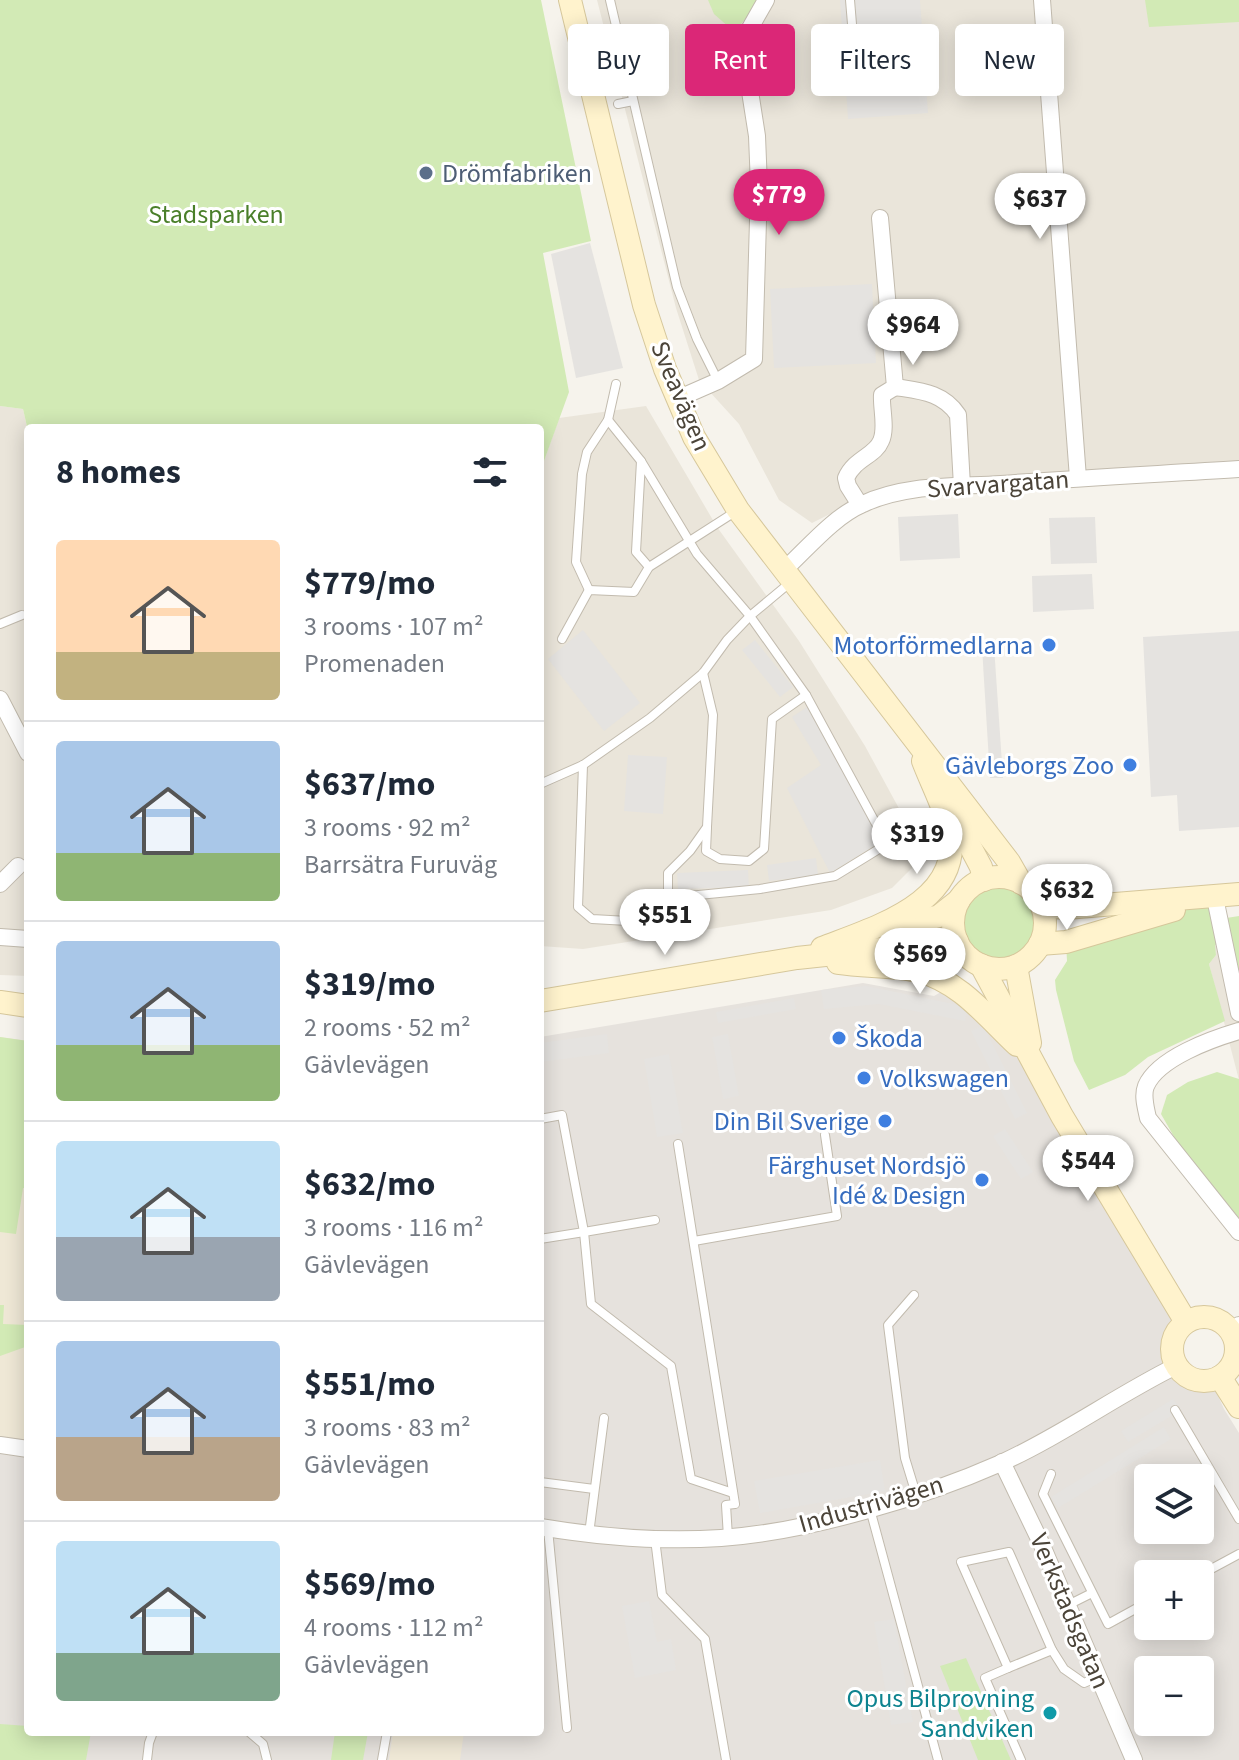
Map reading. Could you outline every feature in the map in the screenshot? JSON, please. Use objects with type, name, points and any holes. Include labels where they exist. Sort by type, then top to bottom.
[{"type":"main road","name":"Sveavägen","points":[[570,0],[644,305],[677,399],[694,437],[738,510],[912,734],[1009,862],[1021,883]]},
{"type":"main road","name":"Sveavägen","points":[[912,734],[981,867],[984,880]]},
{"type":"main road","points":[[797,958],[904,914],[934,892],[942,880],[949,859],[948,825],[912,734]]},
{"type":"main road","points":[[797,958],[939,916],[972,886],[1001,877],[1021,883],[1032,891],[1042,906],[1045,925],[1040,944],[1028,959],[1016,966],[996,969],[981,965],[965,954],[957,941],[954,917],[959,900]]},
{"type":"main road","points":[[1042,906],[1066,908],[1239,894]]},
{"type":"main road","points":[[1040,944],[1066,942],[1215,898]]},
{"type":"main road","points":[[544,1000],[797,958],[957,941]]},
{"type":"main road","points":[[797,958],[918,971],[939,978],[964,994],[1033,1060]]},
{"type":"main road","points":[[981,965],[1062,1116],[1186,1322]]},
{"type":"main road","points":[[1016,966],[1033,1060]]},
{"type":"main road","points":[[0,1002],[24,1005]]},
{"type":"main road","points":[[1202,1316],[1235,1329],[1235,1357],[1220,1377],[1194,1379],[1176,1366],[1172,1343],[1179,1328],[1186,1322],[1202,1316]]},
{"type":"main road","points":[[1220,1377],[1239,1407]]},
{"type":"street","points":[[677,399],[718,381],[754,359],[759,186],[757,136],[742,62],[745,37],[766,0]]},
{"type":"street","points":[[1042,0],[1078,478]]},
{"type":"street","points":[[880,218],[895,387]]},
{"type":"street","points":[[860,505],[846,478],[858,460],[881,441],[882,395],[895,387],[935,394],[958,415],[962,486]]},
{"type":"street","name":"Svarvargatan","points":[[788,575],[842,518],[860,505],[883,496],[962,486],[1239,469]]},
{"type":"street","points":[[0,699],[24,745]]},
{"type":"street","points":[[0,884],[18,866]]},
{"type":"street","points":[[1215,898],[1239,1013]]},
{"type":"street","points":[[0,937],[24,939]]},
{"type":"street","points":[[1239,1031],[1167,1063],[1146,1086],[1144,1102],[1148,1118],[1239,1232]]},
{"type":"street","name":"Industrivägen","points":[[544,1528],[588,1535],[655,1539],[728,1537],[780,1530],[870,1508],[1002,1462],[1176,1366]]},
{"type":"street","points":[[0,1445],[24,1448]]},
{"type":"street","name":"Verkstadsgatan","points":[[1002,1462],[1068,1605],[1134,1760]]},
{"type":"lane","points":[[610,0],[677,287],[697,339],[718,381]]},
{"type":"lane","points":[[850,0],[852,24]]},
{"type":"lane","points":[[618,104],[633,101]]},
{"type":"lane","points":[[589,590],[576,562],[582,474],[587,452],[608,420],[616,384]]},
{"type":"lane","points":[[608,420],[641,461],[697,554],[750,616],[806,695],[887,844],[835,876],[760,889],[668,898]]},
{"type":"lane","points":[[641,461],[636,552],[649,567]]},
{"type":"lane","points":[[589,590],[634,592],[649,567],[738,510]]},
{"type":"lane","points":[[544,782],[583,765],[650,718],[703,673],[727,640],[788,575]]},
{"type":"lane","points":[[562,639],[589,590]]},
{"type":"lane","points":[[0,624],[22,615]]},
{"type":"lane","points":[[703,673],[713,715],[706,851],[720,859],[749,861],[764,849],[772,719],[806,695]]},
{"type":"lane","points":[[583,765],[578,907],[592,919],[646,922],[661,912],[668,898],[668,873],[690,851],[707,827]]},
{"type":"lane","points":[[544,1118],[562,1115],[584,1232],[591,1304],[671,1366],[691,1479],[733,1493]]},
{"type":"lane","points":[[694,1241],[837,1216],[825,1135]]},
{"type":"lane","points":[[678,1144],[735,1504],[726,1505],[728,1537]]},
{"type":"lane","points":[[544,1238],[655,1220]]},
{"type":"lane","points":[[914,1295],[888,1325],[905,1458],[916,1494]]},
{"type":"lane","points":[[1175,1410],[1239,1519]]},
{"type":"lane","points":[[588,1535],[604,1418]]},
{"type":"lane","points":[[1051,1474],[1043,1494],[1108,1624],[1134,1610]]},
{"type":"lane","points":[[544,1483],[594,1489]]},
{"type":"lane","points":[[870,1508],[938,1760]]},
{"type":"lane","points":[[544,1528],[567,1728]]},
{"type":"lane","points":[[655,1539],[662,1595],[705,1639],[726,1760]]},
{"type":"lane","points":[[1008,1668],[961,1562],[1009,1552],[1052,1650],[1064,1669],[1084,1683],[1098,1676]]},
{"type":"lane","points":[[1214,1567],[1239,1554]]},
{"type":"lane","points":[[1068,1605],[1092,1593]]},
{"type":"lane","points":[[1021,1760],[985,1678],[1052,1650]]},
{"type":"lane","points":[[147,1760],[152,1736]]},
{"type":"lane","points":[[254,1736],[263,1744],[267,1760]]},
{"type":"lane","points":[[382,1760],[386,1736]]},
{"type":"shaded area","points":[[597,0],[1239,0],[1239,466],[886,486],[812,523],[779,500],[739,424],[699,380],[676,308],[622,96],[669,96],[669,24],[603,24]]},
{"type":"shaded area","points":[[840,0],[920,0],[922,24],[842,24]]},
{"type":"shaded area","points":[[846,96],[927,96],[928,113],[848,119]]},
{"type":"shaded area","points":[[590,243],[623,368],[576,378],[551,254]]},
{"type":"shaded area","points":[[872,284],[876,363],[774,368],[770,289]]},
{"type":"shaded area","points":[[0,406],[23,409],[26,424],[24,424],[24,976],[0,975]]},
{"type":"shaded area","points":[[646,406],[717,527],[799,641],[865,746],[914,836],[917,863],[892,888],[831,910],[583,949],[544,946],[544,461],[559,418]]},
{"type":"shaded area","points":[[958,514],[960,558],[900,561],[898,517]]},
{"type":"shaded area","points":[[1095,517],[1097,563],[1051,564],[1049,518]]},
{"type":"shaded area","points":[[1092,574],[1094,609],[1033,612],[1032,576]]},
{"type":"shaded area","points":[[583,630],[640,703],[604,731],[548,659]]},
{"type":"shaded area","points":[[1239,631],[1239,827],[1179,831],[1177,795],[1151,797],[1143,637]]},
{"type":"shaded area","points":[[755,640],[793,687],[780,697],[742,650]]},
{"type":"shaded area","points":[[994,646],[1003,778],[990,778],[982,647]]},
{"type":"shaded area","points":[[807,707],[882,841],[830,873],[787,788],[821,765],[792,717]]},
{"type":"shaded area","points":[[628,755],[667,757],[663,814],[624,811]]},
{"type":"shaded area","points":[[816,858],[818,875],[769,881],[767,865]]},
{"type":"shaded area","points":[[748,870],[749,887],[678,889],[677,873]]},
{"type":"shaded area","points":[[1239,941],[1239,1080],[1209,964],[1216,955],[1214,945]]},
{"type":"shaded area","points":[[863,983],[934,996],[948,983],[1033,1060],[1179,1328],[1172,1343],[1173,1358],[1186,1375],[1211,1380],[1239,1433],[1239,1760],[0,1760],[0,1445],[24,1448],[24,1736],[544,1736],[544,1036]]},
{"type":"shaded area","points":[[866,986],[968,1007],[965,1021],[879,1004],[824,1009],[821,990]]},
{"type":"shaded area","points":[[794,998],[796,1009],[718,1023],[716,1012]]},
{"type":"shaded area","points":[[983,1025],[1027,1113],[1015,1119],[971,1031]]},
{"type":"shaded area","points":[[607,1034],[609,1053],[544,1061],[544,1042]]},
{"type":"shaded area","points":[[728,1034],[739,1096],[723,1099],[712,1037]]},
{"type":"shaded area","points":[[0,1037],[24,1040],[24,1448],[0,1445]]},
{"type":"shaded area","points":[[669,1054],[683,1133],[657,1137],[644,1059]]},
{"type":"shaded area","points":[[1005,1129],[1033,1172],[1021,1179],[993,1136]]},
{"type":"shaded area","points":[[1173,1399],[1181,1410],[1128,1442],[1121,1431]]},
{"type":"shaded area","points":[[1164,1427],[1171,1439],[1058,1508],[1051,1497]]},
{"type":"shaded area","points":[[880,1460],[885,1491],[760,1513],[754,1481]]},
{"type":"shaded area","points":[[649,1601],[657,1642],[671,1639],[676,1670],[635,1678],[622,1606]]},
{"type":"shaded area","points":[[894,1619],[913,1722],[891,1725],[874,1622]]},
{"type":"shaded area","points":[[392,1736],[463,1736],[460,1760],[389,1760]]},
{"type":"green space","name":"Stadsparken","points":[[0,0],[541,0],[591,241],[543,253],[569,392],[544,461],[544,424],[26,424],[23,409],[0,406]]},
{"type":"green space","points":[[708,0],[761,0],[741,24],[725,24],[714,14]]},
{"type":"green space","points":[[1145,0],[1239,0],[1239,22],[1149,27]]},
{"type":"green space","points":[[999,877],[1016,881],[1031,891],[1041,906],[1045,923],[1041,940],[1031,955],[1016,965],[999,969],[982,965],[967,955],[957,940],[953,923],[957,906],[967,891],[982,881]]},
{"type":"green space","points":[[1215,898],[1220,919],[1239,916],[1239,1013],[1224,944],[1215,945],[1216,955],[1209,964],[1225,1021],[1148,1057],[1125,1075],[1089,1090],[1074,1061],[1056,990],[1055,980],[1067,961],[1066,942]]},
{"type":"green space","points":[[0,1037],[24,1040],[24,1188],[16,1234],[0,1232]]},
{"type":"green space","points":[[1217,1072],[1239,1079],[1239,1218],[1177,1142],[1161,1114],[1167,1095],[1188,1082]]},
{"type":"green space","points":[[0,1305],[4,1305],[3,1324],[24,1325],[24,1347],[0,1356]]},
{"type":"green space","points":[[966,1658],[1011,1760],[978,1760],[940,1666]]},
{"type":"green space","points":[[0,1724],[24,1726],[24,1736],[90,1736],[86,1760],[0,1760]]},
{"type":"green space","points":[[334,1736],[367,1736],[363,1760],[331,1760]]},
{"type":"place","name":"Drömfabriken","points":[[426,173]]},
{"type":"place","name":"Motorförmedlarna","points":[[1049,645]]},
{"type":"place","name":"Gävleborgs Zoo","points":[[1130,765]]},
{"type":"place","name":"Škoda","points":[[839,1038]]},
{"type":"place","name":"Volkswagen","points":[[864,1078]]},
{"type":"place","name":"Din Bil Sverige","points":[[885,1121]]},
{"type":"place","name":"Färghuset Nordsjö Idé & Design","points":[[982,1180]]},
{"type":"place","name":"Opus Bilprovning Sandviken","points":[[1050,1713]]}]
